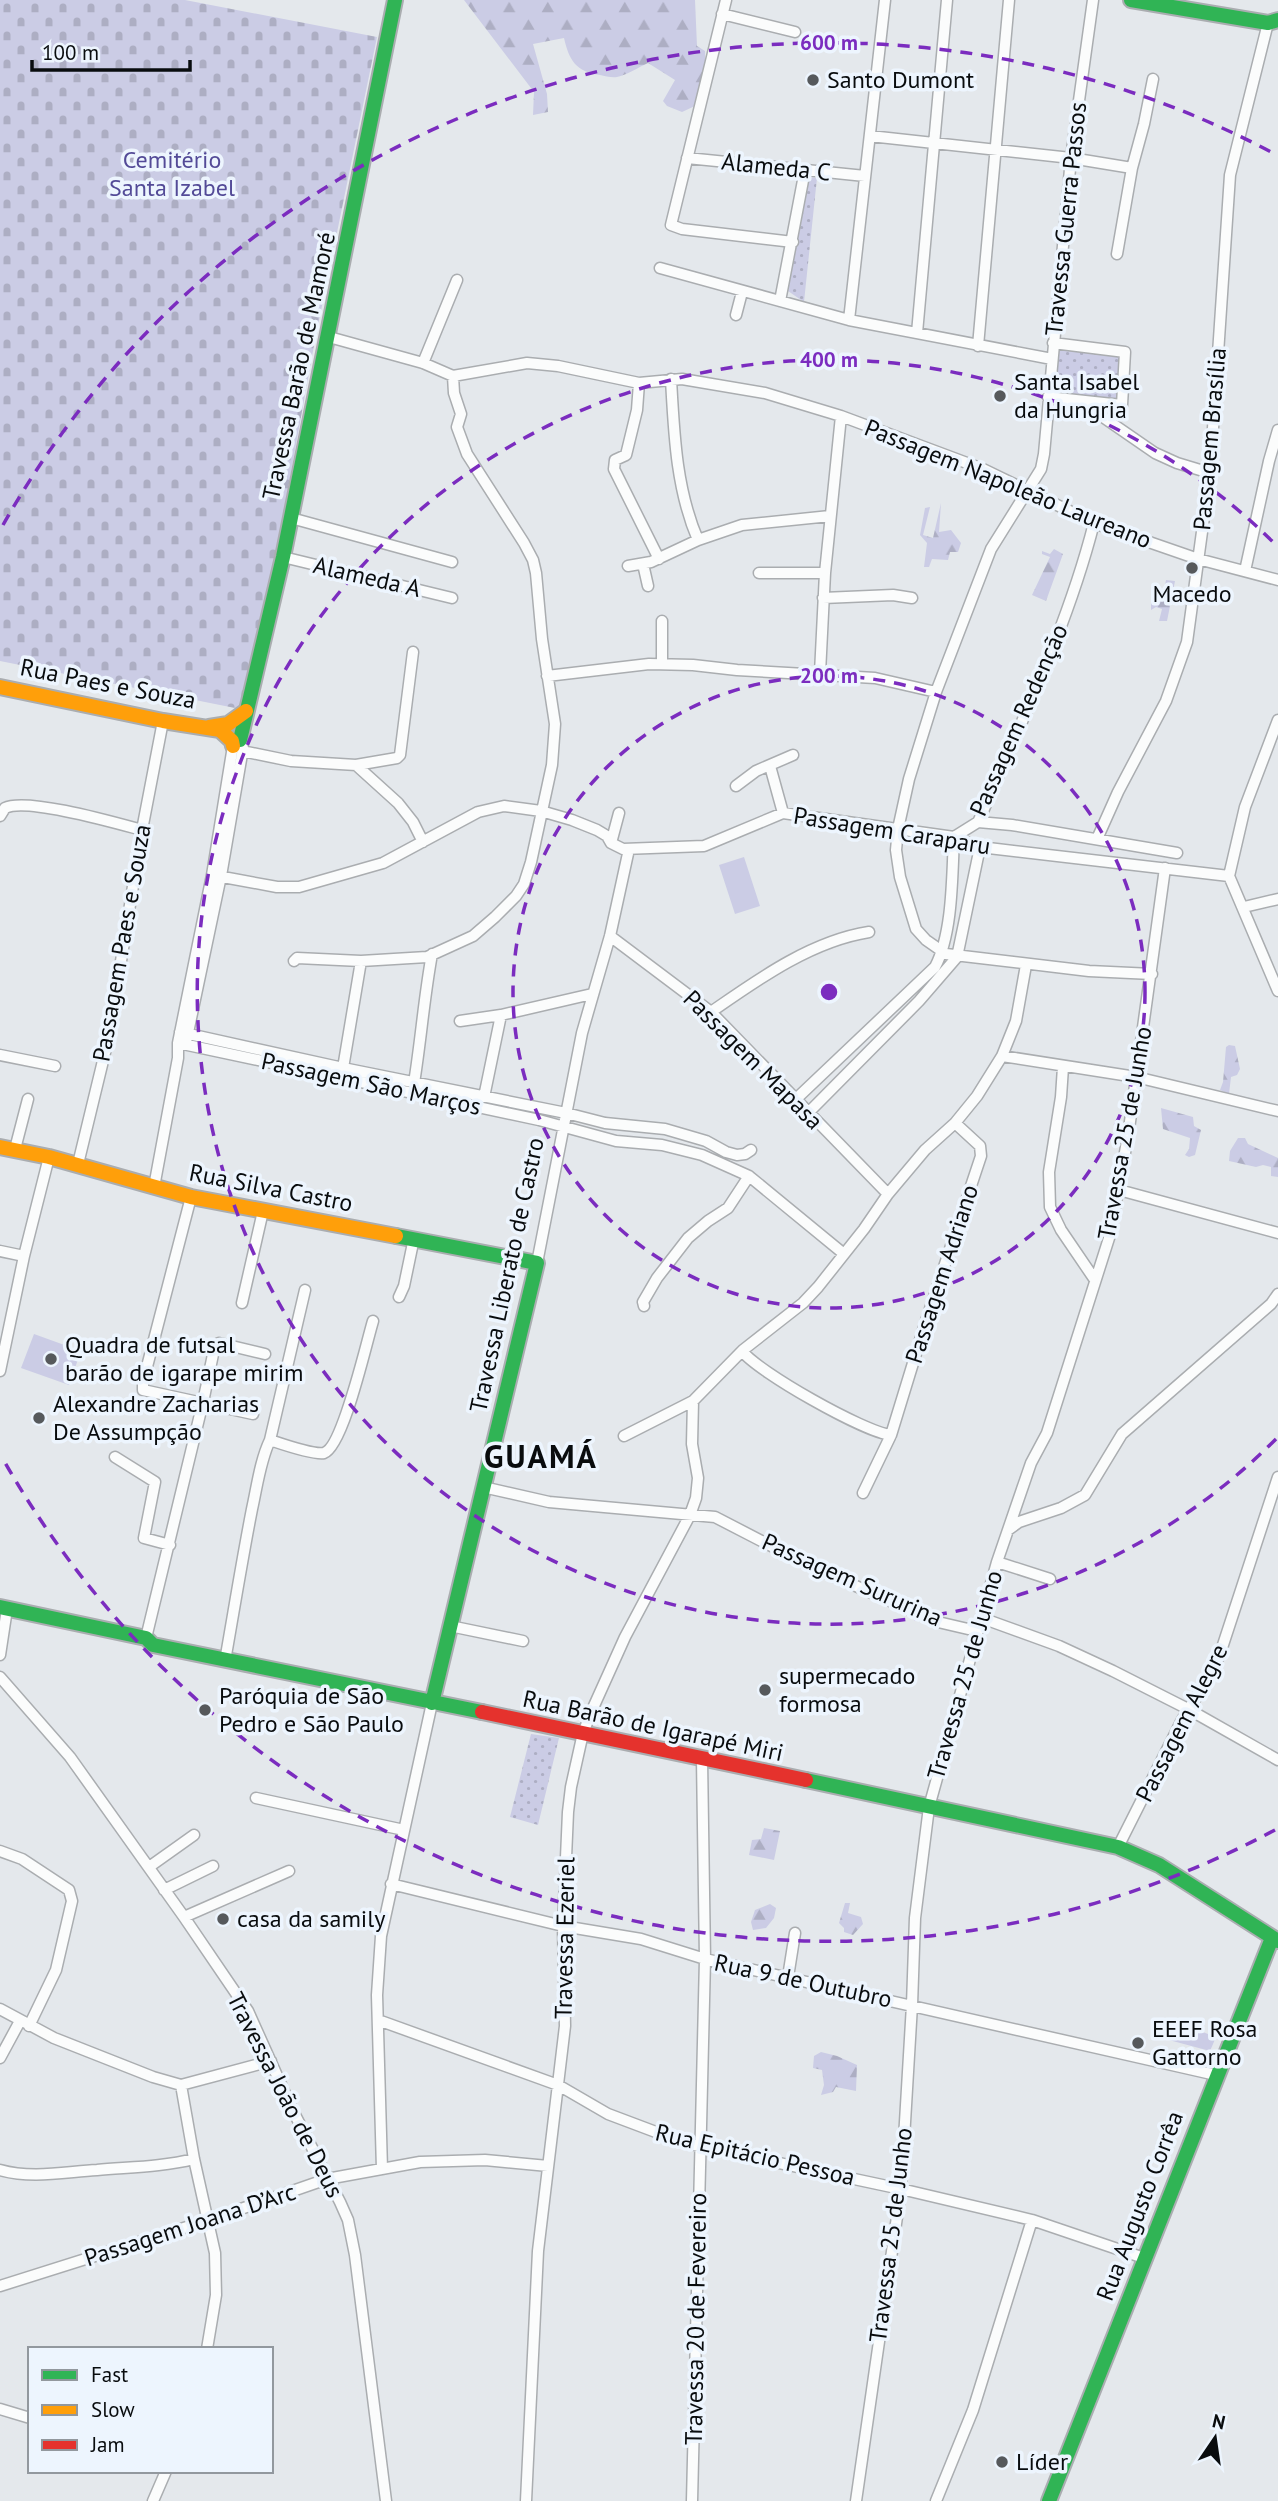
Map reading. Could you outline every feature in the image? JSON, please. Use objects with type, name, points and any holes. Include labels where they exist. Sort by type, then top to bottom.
[{"type":"street","name":"Travessa Barão de Mamoré","points":[[154,1187],[216,875],[238,746],[283,557],[395,0]]},
{"type":"street","points":[[726,0],[687,158],[676,215],[671,225],[682,229],[793,242]]},
{"type":"street","points":[[849,320],[885,0]]},
{"type":"street","points":[[917,333],[947,0]]},
{"type":"street","points":[[978,346],[1009,0]]},
{"type":"street","name":"Travessa Guerra Passos","points":[[949,954],[920,935],[912,922],[898,863],[898,829],[909,779],[936,692],[990,549],[1041,468],[1071,158],[1093,0]]},
{"type":"street","points":[[1131,0],[1275,23]]},
{"type":"street","points":[[722,14],[795,32]]},
{"type":"street","name":"Passagem Brasília","points":[[1097,839],[1114,800],[1166,701],[1178,671],[1192,614],[1210,473],[1230,175],[1275,23]]},
{"type":"street","points":[[1117,254],[1132,168],[1153,79]]},
{"type":"street","points":[[870,136],[1071,158],[1132,168]]},
{"type":"street","name":"Alameda C","points":[[687,158],[865,176]]},
{"type":"street","points":[[780,301],[805,170]]},
{"type":"street","points":[[660,268],[849,320],[1052,359]]},
{"type":"street","points":[[423,363],[457,280]]},
{"type":"street","points":[[736,315],[742,292]]},
{"type":"street","points":[[294,961],[297,958],[361,961],[427,957],[473,936],[516,896],[528,874],[554,746],[553,705],[533,560],[467,454],[457,427],[461,414],[454,393],[453,376],[423,363],[329,337]]},
{"type":"street","points":[[1048,397],[1122,405],[1125,352],[1053,343]]},
{"type":"street","name":"Passagem Napoleão Laureano","points":[[453,376],[527,363],[558,366],[639,383],[671,379],[765,393],[841,416],[983,469],[1094,523],[1198,559],[1278,580]]},
{"type":"street","points":[[671,379],[680,478],[685,504],[698,540]]},
{"type":"street","points":[[639,383],[637,410],[627,452],[615,460],[614,469],[659,559]]},
{"type":"street","points":[[1081,402],[1154,453],[1210,473]]},
{"type":"street","points":[[820,673],[825,573],[841,416]]},
{"type":"street","points":[[1245,571],[1273,462],[1278,430]]},
{"type":"street","points":[[628,566],[659,559],[698,540],[743,525],[830,516]]},
{"type":"street","name":"Alameda A","points":[[290,518],[452,562]]},
{"type":"street","name":"Passagem Redenção","points":[[949,954],[954,836],[978,822],[1066,615],[1094,523]]},
{"type":"street","name":"Alameda A","points":[[283,557],[452,598]]},
{"type":"street","points":[[643,564],[648,586]]},
{"type":"street","points":[[759,573],[825,573]]},
{"type":"street","points":[[823,598],[893,595],[912,598]]},
{"type":"street","points":[[662,621],[662,663]]},
{"type":"street","points":[[238,746],[291,761],[356,765],[397,758],[400,755],[413,652]]},
{"type":"street","points":[[547,676],[662,663],[876,678],[936,692]]},
{"type":"street","name":"Rua Paes e Souza","points":[[0,687],[163,721],[220,730],[238,746]]},
{"type":"street","name":"Rua Paes e Souza","points":[[207,727],[228,724],[246,711]]},
{"type":"street","points":[[1278,720],[1245,807],[1229,876],[1278,991]]},
{"type":"street","name":"Passagem Paes e Souza","points":[[78,1164],[109,1036],[142,830],[163,721]]},
{"type":"street","points":[[736,786],[746,777],[793,755]]},
{"type":"street","points":[[356,765],[398,803],[413,822],[423,842]]},
{"type":"street","points":[[770,766],[783,813]]},
{"type":"street","points":[[0,816],[9,806],[70,811],[142,830]]},
{"type":"street","name":"Passagem Caraparu","points":[[216,875],[277,887],[299,887],[383,863],[486,808],[504,806],[541,811],[597,830],[607,836],[617,848],[704,846],[783,813],[954,836],[980,847],[1229,876]]},
{"type":"street","points":[[611,843],[619,813]]},
{"type":"street","name":"Passagem Caraparu","points":[[978,822],[1012,825],[1177,853]]},
{"type":"street","name":"Passagem Redenção","points":[[949,954],[980,847]]},
{"type":"street","name":"Travessa Liberato de Castro","points":[[382,2169],[378,2020],[380,1949],[391,1884],[482,1487],[537,1263],[592,994],[610,936],[629,849]]},
{"type":"street","name":"Travessa 25 de Junho","points":[[856,2501],[901,2189],[915,1918],[929,1807],[997,1562],[1037,1448],[1046,1433],[1110,1236],[1152,974],[1166,868]]},
{"type":"street","points":[[1244,907],[1278,899]]},
{"type":"street","points":[[711,1012],[750,985],[801,957],[821,947],[869,932]]},
{"type":"street","name":"Passagem Mapasa","points":[[610,936],[711,1012],[888,1194]]},
{"type":"street","points":[[414,1083],[423,1027],[424,996],[432,954]]},
{"type":"street","points":[[949,954],[1026,965],[1152,974]]},
{"type":"street","points":[[802,1106],[949,954]]},
{"type":"street","points":[[802,1106],[919,1001],[949,954]]},
{"type":"street","points":[[343,1068],[361,961]]},
{"type":"street","points":[[624,1436],[693,1401],[742,1351],[803,1303],[864,1229],[888,1194],[925,1150],[955,1123],[977,1096],[1002,1056],[1016,1021],[1026,965]]},
{"type":"street","points":[[460,1021],[500,1015],[592,994]]},
{"type":"street","points":[[484,1097],[500,1015]]},
{"type":"street","name":"Passagem São Marços","points":[[183,1039],[343,1068],[606,1123],[677,1132],[737,1155],[751,1150]]},
{"type":"street","name":"Passagem São Marços","points":[[183,1039],[564,1126],[616,1141],[662,1145],[702,1155],[749,1176],[844,1254]]},
{"type":"street","points":[[0,1055],[55,1066]]},
{"type":"street","points":[[1002,1056],[1136,1077],[1278,1111]]},
{"type":"street","points":[[1063,1067],[1049,1172],[1051,1207],[1061,1230],[1095,1280]]},
{"type":"street","points":[[15,1149],[28,1099]]},
{"type":"street","name":"Passagem Adriano","points":[[863,1493],[891,1435],[981,1156],[980,1146],[955,1123]]},
{"type":"street","name":"Rua Silva Castro","points":[[0,1147],[78,1164],[191,1197],[537,1263]]},
{"type":"street","points":[[0,1371],[24,1256],[49,1157]]},
{"type":"street","points":[[644,1306],[647,1292],[688,1238],[728,1208],[749,1176]]},
{"type":"street","points":[[1119,1190],[1278,1233]]},
{"type":"street","points":[[191,1197],[168,1279],[143,1390],[253,1414]]},
{"type":"street","points":[[242,1303],[262,1211]]},
{"type":"street","points":[[399,1297],[404,1286],[414,1238]]},
{"type":"street","points":[[0,1251],[24,1256]]},
{"type":"street","points":[[225,1661],[264,1452],[270,1440],[305,1290]]},
{"type":"street","points":[[1008,1530],[1019,1522],[1061,1508],[1085,1495],[1122,1434],[1271,1304],[1278,1294]]},
{"type":"street","points":[[270,1440],[319,1453],[330,1450],[341,1431],[373,1321]]},
{"type":"street","points":[[146,1638],[216,1344],[265,1354]]},
{"type":"street","points":[[742,1351],[766,1371],[796,1389],[874,1431],[891,1435]]},
{"type":"street","name":"Travessa Ezeriel","points":[[526,2501],[538,2251],[565,2014],[563,1926],[568,1812],[583,1733],[625,1637],[690,1515],[696,1498],[698,1478],[692,1444],[693,1401]]},
{"type":"street","points":[[115,1457],[154,1480],[144,1538],[170,1545]]},
{"type":"street","name":"Passagem Alegre","points":[[1118,1847],[1188,1709],[1212,1672],[1220,1654],[1278,1479]]},
{"type":"street","name":"Passagem Sururina","points":[[482,1487],[549,1502],[715,1517],[810,1566],[938,1622],[968,1629],[990,1620],[1059,1646],[1188,1709],[1278,1760]]},
{"type":"street","points":[[997,1562],[1050,1579]]},
{"type":"street","points":[[0,1655],[4,1608]]},
{"type":"street","name":"Rua Barão de Igarapé Miri","points":[[4,1608],[146,1638],[153,1645],[225,1661],[583,1733],[1118,1847],[1169,1871],[1276,1936]]},
{"type":"street","points":[[450,1626],[523,1640]]},
{"type":"street","name":"Travessa João de Deus","points":[[0,1677],[69,1757],[248,2011],[348,2220],[386,2501]]},
{"type":"street","name":"Travessa 20 de Fevereiro","points":[[692,2501],[705,1959],[702,1759]]},
{"type":"street","points":[[256,1798],[404,1830]]},
{"type":"street","points":[[149,1867],[194,1835]]},
{"type":"street","points":[[0,1851],[22,1859],[69,1890],[72,1901],[56,1970],[0,2058]]},
{"type":"street","points":[[164,1890],[213,1866]]},
{"type":"street","points":[[184,1917],[289,1871]]},
{"type":"street","name":"Rua 9 de Outubro","points":[[391,1884],[563,1926],[641,1939],[705,1959],[1216,2075]]},
{"type":"street","points":[[788,1977],[795,1933]]},
{"type":"street","name":"Rua Augusto Corrêa","points":[[1049,2501],[1216,2075],[1276,1936]]},
{"type":"street","points":[[0,2009],[24,2024],[77,2047],[181,2085],[271,2061]]},
{"type":"street","name":"Rua Epitácio Pessoa","points":[[378,2020],[558,2085],[608,2114],[665,2136],[1032,2220],[1144,2258]]},
{"type":"street","points":[[181,2085],[215,2253],[216,2295],[207,2347]]},
{"type":"street","points":[[0,2170],[15,2174],[48,2174],[146,2168],[194,2158]]},
{"type":"street","name":"Passagem Joana D’Arc","points":[[0,2286],[209,2220],[327,2179],[420,2162],[485,2160],[548,2166]]},
{"type":"street","points":[[936,2501],[973,2410],[1032,2220]]},
{"type":"street","points":[[0,2409],[28,2417]]},
{"type":"street","points":[[153,2501],[165,2473]]},
{"type":"green space","name":"Cemitério Santa Izabel","points":[[0,0],[185,0],[377,37],[315,340],[276,555],[240,709],[0,661]]},
{"type":"green space","points":[[464,0],[695,0],[697,46],[705,51],[705,79],[695,106],[682,112],[667,106],[663,101],[675,80],[648,63],[617,77],[579,68],[568,53],[564,38],[533,44],[547,94],[548,112],[533,115],[534,92]]},
{"type":"green space","points":[[808,177],[817,178],[804,302],[788,291]]},
{"type":"green space","points":[[1057,344],[1125,352],[1120,401],[1052,393]]},
{"type":"green space","points":[[941,503],[939,532],[951,530],[961,543],[958,552],[950,552],[948,560],[932,559],[929,567],[924,567],[927,543],[920,535],[925,508],[930,507],[923,535],[933,538]]},
{"type":"green space","points":[[1054,549],[1063,554],[1046,601],[1032,595],[1050,557],[1042,554],[1042,551],[1050,554]]},
{"type":"green space","points":[[1166,580],[1175,581],[1167,621],[1159,621],[1162,609],[1156,607],[1151,610],[1151,602],[1155,603],[1157,596],[1163,596]]},
{"type":"green space","points":[[744,857],[760,906],[735,914],[719,865]]},
{"type":"green space","points":[[1235,1046],[1240,1069],[1237,1075],[1231,1077],[1229,1094],[1220,1090],[1226,1047]]},
{"type":"green space","points":[[1161,1108],[1193,1117],[1194,1126],[1201,1130],[1195,1155],[1185,1155],[1189,1149],[1190,1138],[1163,1129]]},
{"type":"green space","points":[[1238,1138],[1245,1138],[1248,1144],[1278,1158],[1278,1177],[1271,1176],[1271,1167],[1256,1167],[1229,1161],[1230,1151]]},
{"type":"green space","name":"Quadra de futsal barão de igarape mirim","points":[[34,1334],[81,1351],[69,1385],[21,1368]]},
{"type":"green space","points":[[531,1734],[559,1738],[538,1825],[510,1817]]},
{"type":"green space","points":[[764,1828],[780,1831],[774,1860],[749,1855],[752,1840],[761,1839]]},
{"type":"green space","points":[[845,1903],[850,1903],[848,1913],[861,1917],[863,1924],[853,1935],[844,1932],[839,1923]]},
{"type":"green space","points":[[770,1904],[776,1908],[774,1918],[766,1928],[753,1930],[751,1922],[755,1910]]},
{"type":"green space","points":[[1176,2022],[1216,2037],[1210,2051],[1169,2040]]},
{"type":"green space","points":[[821,2052],[857,2065],[856,2091],[836,2087],[833,2092],[821,2095],[824,2085],[822,2070],[813,2068],[814,2056]]},
{"type":"traffic: fast","points":[[240,740],[283,557],[395,0]]},
{"type":"traffic: fast","points":[[1131,0],[1268,23],[1278,20]]},
{"type":"traffic: fast","points":[[396,1236],[537,1263],[432,1703]]},
{"type":"traffic: fast","points":[[0,1607],[146,1638],[153,1645],[482,1712]]},
{"type":"traffic: fast","points":[[806,1780],[1118,1847],[1159,1865],[1278,1941]]},
{"type":"traffic: fast","points":[[1049,2501],[1272,1938]]},
{"type":"traffic: slow","points":[[0,687],[163,721],[220,730],[232,741],[233,746]]},
{"type":"traffic: slow","points":[[209,727],[228,724],[246,711]]},
{"type":"traffic: slow","points":[[0,1147],[49,1157],[191,1197],[396,1236]]},
{"type":"traffic: jam","points":[[482,1712],[806,1780]]},
{"type":"place","name":"Santo Dumont","points":[[813,80]]},
{"type":"place","name":"Santa Isabel da Hungria","points":[[1000,396]]},
{"type":"place","name":"Macedo","points":[[1192,568]]},
{"type":"place","name":"Quadra de futsal barão de igarape mirim","points":[[51,1359]]},
{"type":"place","name":"Alexandre Zacharias De Assumpção","points":[[39,1418]]},
{"type":"place","name":"supermecado formosa","points":[[765,1690]]},
{"type":"place","name":"Paróquia de São Pedro e São Paulo","points":[[205,1710]]},
{"type":"place","name":"casa da samily","points":[[223,1919]]},
{"type":"place","name":"EEEF Rosa Gattorno","points":[[1138,2043]]},
{"type":"place","name":"Líder","points":[[1002,2462]]},
{"type":"district","name":"GUAMÁ","points":[[541,1457]]}]
